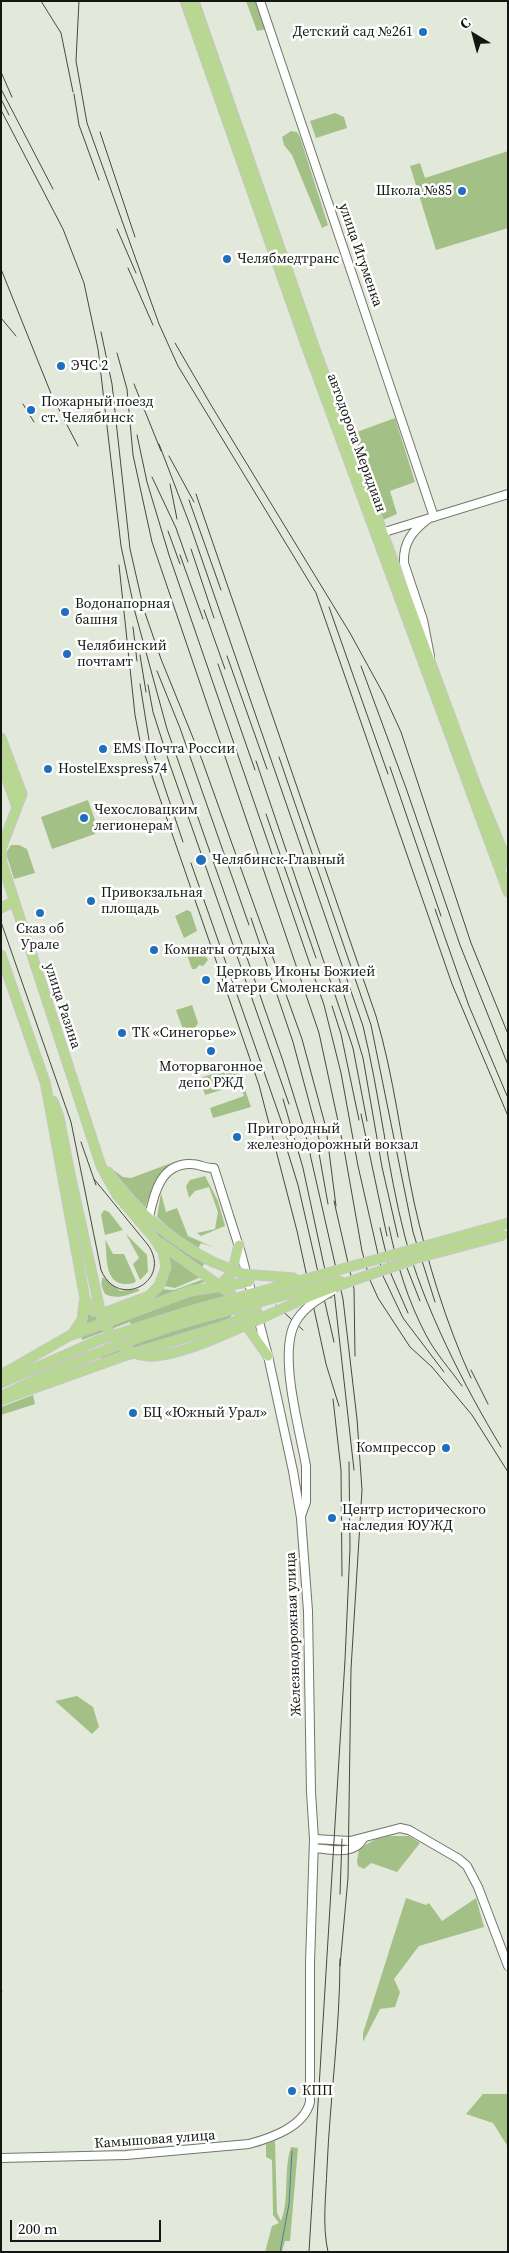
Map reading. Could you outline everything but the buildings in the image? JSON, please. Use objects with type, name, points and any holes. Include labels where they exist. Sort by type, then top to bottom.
[{"type":"main road","name":"автодорога Меридиан","points":[[185,1],[303,337],[508,864]]},
{"type":"main road","name":"автодорога Меридиан","points":[[194,1],[379,534],[508,892]]},
{"type":"main road","name":"улица Игуменка","points":[[260,1],[431,518]]},
{"type":"main road","points":[[379,534],[508,494]]},
{"type":"main road","points":[[431,518],[411,535],[404,554],[404,563],[430,646],[431,662]]},
{"type":"main road","points":[[1,738],[22,794],[16,805],[2,849],[1,861]]},
{"type":"main road","points":[[1,762],[16,805]]},
{"type":"main road","name":"улица Разина","points":[[1,861],[99,1160]]},
{"type":"main road","points":[[1,903],[14,902]]},
{"type":"main road","points":[[1,908],[14,902]]},
{"type":"main road","points":[[1,955],[59,1117],[98,1308],[114,1340],[131,1352],[153,1356],[183,1350],[347,1282],[415,1259]]},
{"type":"main road","points":[[45,1081],[84,1299],[80,1325],[68,1336]]},
{"type":"main road","points":[[99,1160],[118,1185],[149,1217],[177,1241],[213,1262],[243,1274],[288,1278],[369,1262]]},
{"type":"main road","points":[[84,1299],[90,1309],[100,1313],[153,1293],[164,1278],[166,1267],[163,1252],[154,1238],[117,1195],[99,1160]]},
{"type":"main road","name":"Железнодорожная улица","points":[[149,1217],[157,1186],[161,1178],[168,1172],[186,1164],[214,1168],[239,1245],[268,1356],[300,1518],[308,1611],[310,1792],[314,1844],[310,1963],[311,2094],[309,2108],[303,2117]]},
{"type":"main road","points":[[1,1396],[73,1361],[191,1315],[508,1222]]},
{"type":"main road","points":[[1,1384],[99,1340],[507,1234]]},
{"type":"main road","points":[[154,1238],[231,1294],[241,1318],[268,1356]]},
{"type":"main road","points":[[219,1286],[232,1273],[239,1245]]},
{"type":"main road","points":[[1,1376],[68,1336],[190,1291],[249,1282]]},
{"type":"main road","points":[[300,1518],[307,1494],[306,1466],[289,1371],[289,1342],[292,1329],[304,1311],[347,1282]]},
{"type":"main road","points":[[1,1400],[121,1357],[221,1327],[257,1312]]},
{"type":"main road","points":[[314,1844],[352,1850],[363,1839],[379,1832],[400,1828],[409,1830],[462,1862],[478,1887],[508,1966]]},
{"type":"main road","name":"Камышовая улица","points":[[1,2158],[117,2156],[239,2145],[275,2135],[303,2117]]},
{"type":"green space","points":[[246,1],[256,1],[267,29],[257,31]]},
{"type":"green space","points":[[335,113],[344,117],[347,128],[316,138],[310,121]]},
{"type":"green space","points":[[291,131],[297,132],[300,137],[328,225],[322,228],[292,155],[284,145],[282,137]]},
{"type":"green space","points":[[508,151],[508,228],[436,250],[410,166],[420,163],[425,178]]},
{"type":"green space","points":[[395,418],[415,482],[390,491],[397,514],[383,520],[354,433]]},
{"type":"green space","points":[[88,800],[97,826],[94,828],[95,834],[52,849],[41,817]]},
{"type":"green space","points":[[11,845],[19,845],[27,849],[35,873],[14,879],[6,853]]},
{"type":"green space","points":[[187,910],[191,912],[197,931],[184,938],[175,916]]},
{"type":"green space","points":[[202,949],[208,960],[203,966],[199,965],[196,969],[192,969],[187,955]]},
{"type":"green space","points":[[192,1005],[198,1023],[195,1028],[184,1032],[176,1010]]},
{"type":"green space","points":[[237,1066],[251,1107],[213,1118],[210,1108],[244,1096],[240,1084],[205,1095],[200,1078]]},
{"type":"green space","points":[[174,1162],[159,1177],[145,1208],[109,1167],[123,1177],[131,1178]]},
{"type":"green space","points":[[205,1176],[218,1201],[225,1226],[201,1236],[197,1233],[215,1229],[218,1212],[209,1187],[195,1191],[189,1198],[186,1186],[190,1180]]},
{"type":"green space","points":[[161,1193],[166,1212],[177,1208],[188,1236],[213,1247],[201,1243],[198,1249],[177,1235],[157,1217]]},
{"type":"green space","points":[[104,1210],[109,1212],[123,1230],[105,1235],[101,1215]]},
{"type":"green space","points":[[136,1214],[140,1214],[172,1243],[212,1266],[204,1264],[201,1269],[159,1238]]},
{"type":"green space","points":[[126,1234],[147,1255],[148,1272],[140,1280],[133,1264],[139,1258]]},
{"type":"green space","points":[[105,1239],[113,1254],[124,1254],[136,1281],[134,1283],[124,1284],[116,1282],[112,1277],[107,1263]]},
{"type":"green space","points":[[167,1253],[201,1277],[175,1288],[164,1286],[169,1274]]},
{"type":"green space","points":[[103,1277],[120,1291],[139,1289],[139,1291],[122,1296],[109,1296],[105,1294],[102,1288]]},
{"type":"green space","points":[[204,1279],[207,1281],[84,1327],[87,1313],[99,1317],[161,1289],[174,1290]]},
{"type":"green space","points":[[218,1291],[226,1294],[231,1305],[232,1315],[227,1321],[31,1387],[60,1372],[61,1374],[101,1360],[100,1356],[135,1343],[130,1322],[82,1340],[81,1336],[188,1295]]},
{"type":"green space","points":[[33,1395],[35,1404],[1,1415],[1,1407]]},
{"type":"green space","points":[[77,1696],[93,1707],[99,1727],[92,1734],[55,1701]]},
{"type":"green space","points":[[389,1836],[409,1836],[420,1843],[397,1872],[371,1863],[364,1869],[358,1866],[359,1849],[374,1840]]},
{"type":"green space","points":[[406,1898],[426,1905],[429,1903],[442,1921],[476,1898],[484,1927],[419,1946],[394,1979],[400,1992],[395,2007],[380,2009],[363,2042],[363,2033]]},
{"type":"green space","points":[[483,2094],[508,2094],[508,2147],[493,2123],[466,2114]]},
{"type":"green space","points":[[275,2141],[277,2213],[281,2221],[284,2212],[287,2165],[291,2147],[298,2148],[290,2241],[285,2241],[282,2252],[265,2252],[272,2226],[279,2223],[273,2215],[272,2160],[266,2157],[266,2144]]},
{"type":"waterway","points":[[280,2252],[289,2204],[292,2151]]},
{"type":"tram line","points":[[1,922],[71,1122],[101,1270],[109,1282],[119,1288],[130,1290],[149,1280],[154,1270],[154,1258],[148,1245],[94,1179]]},
{"type":"tram line","points":[[81,1142],[96,1185]]},
{"type":"railway","points":[[41,1],[61,33],[73,92]]},
{"type":"railway","points":[[79,1],[76,61],[87,123],[159,324],[178,366],[316,593],[452,984],[508,1116]]},
{"type":"railway","points":[[1,72],[12,97]]},
{"type":"railway","points":[[1,89],[53,189]]},
{"type":"railway","points":[[74,94],[79,125],[99,180]]},
{"type":"railway","points":[[1,99],[9,115]]},
{"type":"railway","points":[[1,110],[63,229],[84,283],[98,349],[121,546],[135,612],[167,729],[283,1061],[305,1132],[343,1299],[357,1419],[362,1490],[351,1669],[348,1878],[340,1966]]},
{"type":"railway","points":[[100,132],[135,237]]},
{"type":"railway","points":[[117,229],[136,273]]},
{"type":"railway","points":[[128,268],[153,325]]},
{"type":"railway","points":[[1,269],[52,396],[78,446]]},
{"type":"railway","points":[[1,318],[16,336]]},
{"type":"railway","points":[[101,332],[112,384],[130,549],[144,610],[161,659],[202,760],[302,1039],[326,1128],[336,1206]]},
{"type":"railway","points":[[175,343],[350,633],[384,695],[401,732],[471,943],[508,1034]]},
{"type":"railway","points":[[117,353],[127,389],[133,455],[152,542],[319,1033],[344,1149],[362,1251],[370,1280],[378,1298],[410,1347],[432,1367],[472,1415],[508,1472]]},
{"type":"railway","points":[[134,384],[161,451]]},
{"type":"railway","points":[[23,404],[34,422]]},
{"type":"railway","points":[[137,435],[147,482],[169,555],[324,1005],[341,1073],[358,1166],[383,1276],[403,1318],[444,1372]]},
{"type":"railway","points":[[159,444],[190,525],[363,1026],[399,1211],[405,1237],[422,1290],[459,1372],[501,1447]]},
{"type":"railway","points":[[169,456],[194,502]]},
{"type":"railway","points":[[152,477],[176,528],[188,562]]},
{"type":"railway","points":[[170,484],[177,519]]},
{"type":"railway","points":[[196,494],[376,1016],[393,1085],[414,1202],[425,1247],[445,1314],[471,1378]]},
{"type":"railway","points":[[189,500],[221,590]]},
{"type":"railway","points":[[168,531],[180,564]]},
{"type":"railway","points":[[191,549],[214,618]]},
{"type":"railway","points":[[180,555],[203,619]]},
{"type":"railway","points":[[119,565],[135,715],[140,741],[259,1085],[297,1231],[326,1364],[339,1406]]},
{"type":"railway","points":[[329,607],[388,774]]},
{"type":"railway","points":[[204,610],[225,669]]},
{"type":"railway","points":[[133,627],[137,661]]},
{"type":"railway","points":[[140,655],[146,692]]},
{"type":"railway","points":[[227,656],[267,769]]},
{"type":"railway","points":[[218,664],[255,770]]},
{"type":"railway","points":[[361,666],[406,788],[460,945],[508,1065]]},
{"type":"railway","points":[[157,671],[180,728],[249,925]]},
{"type":"railway","points":[[140,684],[149,740],[183,842]]},
{"type":"railway","points":[[148,685],[153,712],[170,765],[289,1104]]},
{"type":"railway","points":[[279,757],[371,1025],[413,1232],[435,1302]]},
{"type":"railway","points":[[256,761],[353,1048],[367,1121]]},
{"type":"railway","points":[[390,767],[441,916]]},
{"type":"railway","points":[[266,814],[316,958]]},
{"type":"railway","points":[[191,863],[291,1149]]},
{"type":"railway","points":[[435,909],[469,1006],[508,1098]]},
{"type":"railway","points":[[251,918],[293,1042],[322,1150]]},
{"type":"railway","points":[[338,975],[363,1058],[382,1167],[398,1237]]},
{"type":"railway","points":[[332,1006],[341,1034],[359,1120]]},
{"type":"railway","points":[[283,1099],[303,1168],[331,1298]]},
{"type":"railway","points":[[361,1114],[387,1236]]},
{"type":"railway","points":[[317,1142],[328,1204]]},
{"type":"railway","points":[[285,1143],[298,1185],[334,1342]]},
{"type":"railway","points":[[334,1201],[354,1289],[355,1356]]},
{"type":"railway","points":[[389,1227],[404,1282],[414,1309],[434,1349],[462,1386]]},
{"type":"railway","points":[[380,1228],[391,1274],[408,1313]]},
{"type":"railway","points":[[407,1268],[420,1301]]},
{"type":"railway","points":[[334,1291],[354,1470]]},
{"type":"railway","points":[[276,1305],[303,1330]]},
{"type":"railway","points":[[471,1370],[488,1404]]},
{"type":"railway","points":[[333,1399],[341,1470],[342,1576]]},
{"type":"railway","points":[[309,2252],[345,1660],[350,1548],[349,1462]]},
{"type":"railway","points":[[340,1894],[342,1839]]},
{"type":"railway","points":[[328,2252],[325,2231],[325,2200],[340,1959]]},
{"type":"place","name":"Детский сад №261","points":[[423,32]]},
{"type":"place","name":"Школа №85","points":[[462,191]]},
{"type":"place","name":"Челябмедтранс","points":[[227,259]]},
{"type":"place","name":"ЭЧС 2","points":[[61,366]]},
{"type":"place","name":"Пожарный поезд ст. Челябинск","points":[[31,410]]},
{"type":"place","name":"Водонапорная башня","points":[[65,612]]},
{"type":"place","name":"Челябинский почтамт","points":[[67,654]]},
{"type":"place","name":"EMS Почта России","points":[[103,749]]},
{"type":"place","name":"HostelExspress74","points":[[48,769]]},
{"type":"place","name":"Чехословацким легионерам","points":[[84,818]]},
{"type":"place","name":"Челябинск-Главный","points":[[201,860]]},
{"type":"place","name":"Привокзальная площадь","points":[[91,901]]},
{"type":"place","name":"Сказ об Урале","points":[[40,913]]},
{"type":"place","name":"Комнаты отдыха","points":[[154,950]]},
{"type":"place","name":"Церковь Иконы Божией Матери Смоленская","points":[[206,980]]},
{"type":"place","name":"ТК «Синегорье»","points":[[122,1033]]},
{"type":"place","name":"Моторвагонное депо РЖД","points":[[211,1051]]},
{"type":"place","name":"Пригородный железнодорожный вокзал","points":[[237,1137]]},
{"type":"place","name":"БЦ «Южный Урал»","points":[[133,1413]]},
{"type":"place","name":"Компрессор","points":[[446,1448]]},
{"type":"place","name":"Центр исторического наследия ЮУЖД","points":[[332,1518]]},
{"type":"place","name":"КПП","points":[[292,2091]]}]
